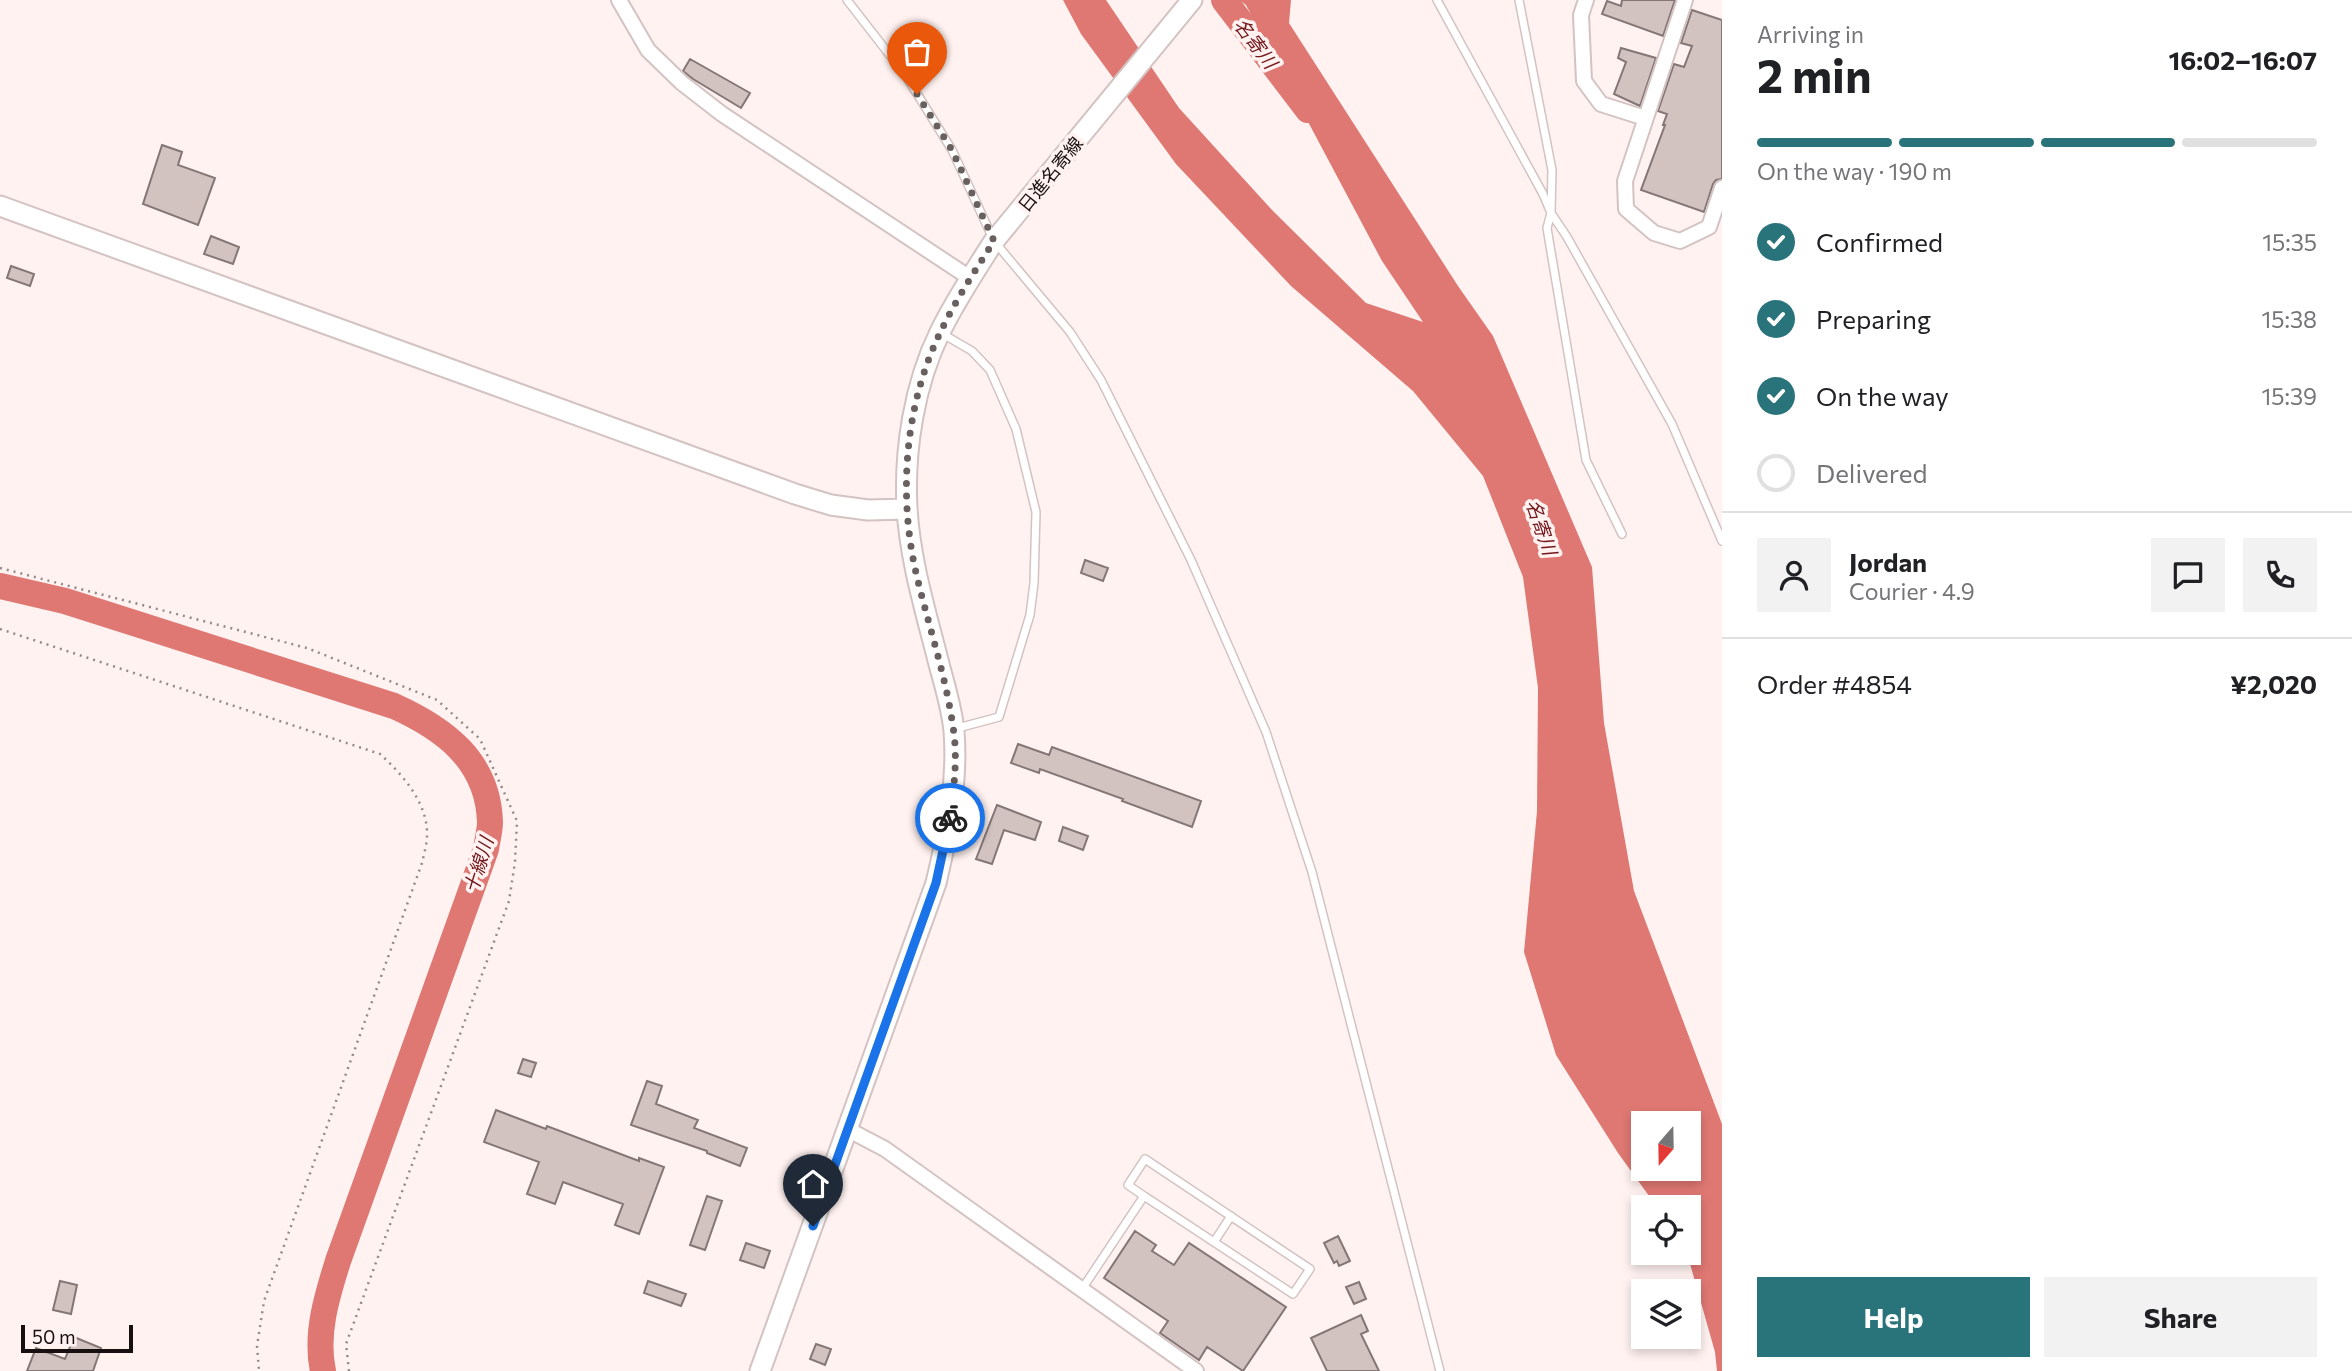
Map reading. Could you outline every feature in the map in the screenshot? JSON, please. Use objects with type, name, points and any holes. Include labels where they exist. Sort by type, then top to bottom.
[{"type":"main road","name":"日進名寄線","points":[[760,1371],[936,883],[948,832],[955,779],[954,729],[916,573],[907,509],[908,455],[913,417],[931,353],[970,278],[994,241],[1192,0]]},
{"type":"main road","points":[[0,206],[794,494],[831,505],[868,510],[907,509]]},
{"type":"street","points":[[619,0],[648,50],[682,83],[722,114],[970,278]]},
{"type":"street","points":[[1586,0],[1581,15],[1584,81],[1601,104],[1645,118]]},
{"type":"street","points":[[1685,0],[1625,181],[1626,209],[1654,233],[1680,241],[1709,227],[1722,188]]},
{"type":"street","points":[[848,1129],[885,1149],[1196,1371]]},
{"type":"lane","points":[[848,0],[906,76],[952,150],[994,241],[1070,331],[1101,380],[1191,560],[1266,732],[1315,885],[1440,1371]]},
{"type":"lane","points":[[1437,0],[1544,194],[1551,213],[1672,424],[1722,541]]},
{"type":"lane","points":[[1519,0],[1552,170],[1548,228],[1586,460],[1622,534]]},
{"type":"lane","points":[[940,333],[972,351],[990,370],[1016,429],[1036,512],[1034,583],[1030,615],[999,717],[954,729]]},
{"type":"lane","points":[[1145,1159],[1231,1216],[1310,1269],[1293,1294],[1128,1185],[1145,1159]]},
{"type":"lane","points":[[1082,1289],[1144,1196]]},
{"type":"lane","points":[[1213,1242],[1231,1216]]},
{"type":"path","points":[[0,568],[307,648],[437,700],[480,739],[517,821],[509,901],[346,1344],[349,1371]]},
{"type":"path","points":[[0,629],[380,754],[403,775],[421,809],[427,833],[422,863],[264,1301],[257,1346],[260,1371]]},
{"type":"water","points":[[1063,0],[1106,0],[1179,108],[1273,211],[1366,303],[1423,322],[1382,261],[1246,5],[1239,0],[1291,0],[1289,23],[1493,336],[1592,567],[1604,723],[1634,891],[1722,1124],[1722,1371],[1717,1371],[1715,1352],[1701,1302],[1701,1279],[1694,1279],[1690,1265],[1701,1265],[1701,1195],[1648,1195],[1638,1181],[1701,1181],[1701,1111],[1631,1111],[1631,1171],[1556,1055],[1524,952],[1537,811],[1538,688],[1523,577],[1483,476],[1413,391],[1291,286],[1176,164],[1081,34]]},
{"type":"building","points":[[1622,0],[1675,0],[1663,36],[1602,14],[1607,1],[1621,6]]},
{"type":"building","points":[[1692,10],[1722,20],[1722,179],[1713,184],[1704,212],[1641,190],[1665,125],[1667,114],[1658,111],[1674,64],[1684,67],[1692,46],[1681,43]]},
{"type":"building","points":[[1621,48],[1656,58],[1640,106],[1614,94],[1626,62],[1618,58]]},
{"type":"building","points":[[690,59],[750,93],[741,108],[683,71]]},
{"type":"building","points":[[162,145],[182,152],[178,165],[215,178],[198,225],[143,204]]},
{"type":"building","points":[[211,236],[239,247],[233,264],[204,254]]},
{"type":"building","points":[[11,266],[34,274],[30,286],[7,278]]},
{"type":"building","points":[[1085,560],[1108,568],[1103,581],[1081,573]]},
{"type":"building","points":[[1018,744],[1049,755],[1052,747],[1201,801],[1192,827],[1040,769],[1039,773],[1011,763]]},
{"type":"building","points":[[997,805],[1041,822],[1035,840],[1004,830],[992,864],[976,859]]},
{"type":"building","points":[[1063,827],[1088,836],[1083,850],[1059,841]]},
{"type":"building","points":[[523,1059],[536,1063],[531,1077],[518,1073]]},
{"type":"building","points":[[647,1081],[662,1086],[656,1104],[698,1120],[694,1128],[747,1148],[740,1166],[707,1151],[631,1125]]},
{"type":"building","points":[[496,1110],[639,1161],[639,1158],[664,1167],[639,1234],[615,1225],[623,1204],[563,1182],[555,1204],[527,1194],[539,1162],[484,1142]]},
{"type":"building","points":[[707,1196],[722,1201],[705,1250],[690,1245]]},
{"type":"building","points":[[1135,1231],[1156,1245],[1152,1251],[1174,1265],[1189,1243],[1286,1307],[1243,1371],[1207,1347],[1199,1360],[1160,1333],[1168,1321],[1104,1278]]},
{"type":"building","points":[[1338,1236],[1350,1261],[1339,1266],[1337,1261],[1334,1263],[1324,1243]]},
{"type":"building","points":[[746,1243],[770,1251],[764,1268],[740,1260]]},
{"type":"building","points":[[60,1281],[77,1285],[71,1314],[53,1310]]},
{"type":"building","points":[[648,1281],[686,1294],[681,1306],[644,1293]]},
{"type":"building","points":[[1359,1282],[1366,1299],[1354,1304],[1346,1287]]},
{"type":"building","points":[[1361,1315],[1368,1331],[1361,1334],[1379,1371],[1327,1371],[1311,1338]]},
{"type":"building","points":[[74,1337],[101,1348],[93,1371],[27,1371],[36,1348],[65,1359]]},
{"type":"building","points":[[816,1344],[831,1349],[825,1365],[810,1359]]},
{"type":"waterway","name":"名寄川","points":[[1224,0],[1308,110]]},
{"type":"waterway","name":"十線川","points":[[0,586],[65,601],[394,706],[430,725],[446,737],[472,765],[481,781],[490,822],[486,849],[338,1261],[321,1329],[323,1371]]},
{"type":"way so far","points":[[917,94],[952,150],[994,241],[970,278],[931,353],[913,417],[908,455],[907,509],[916,573],[954,729],[955,779],[950,818]]},
{"type":"route","points":[[813,1226],[936,883],[950,818]]}]
